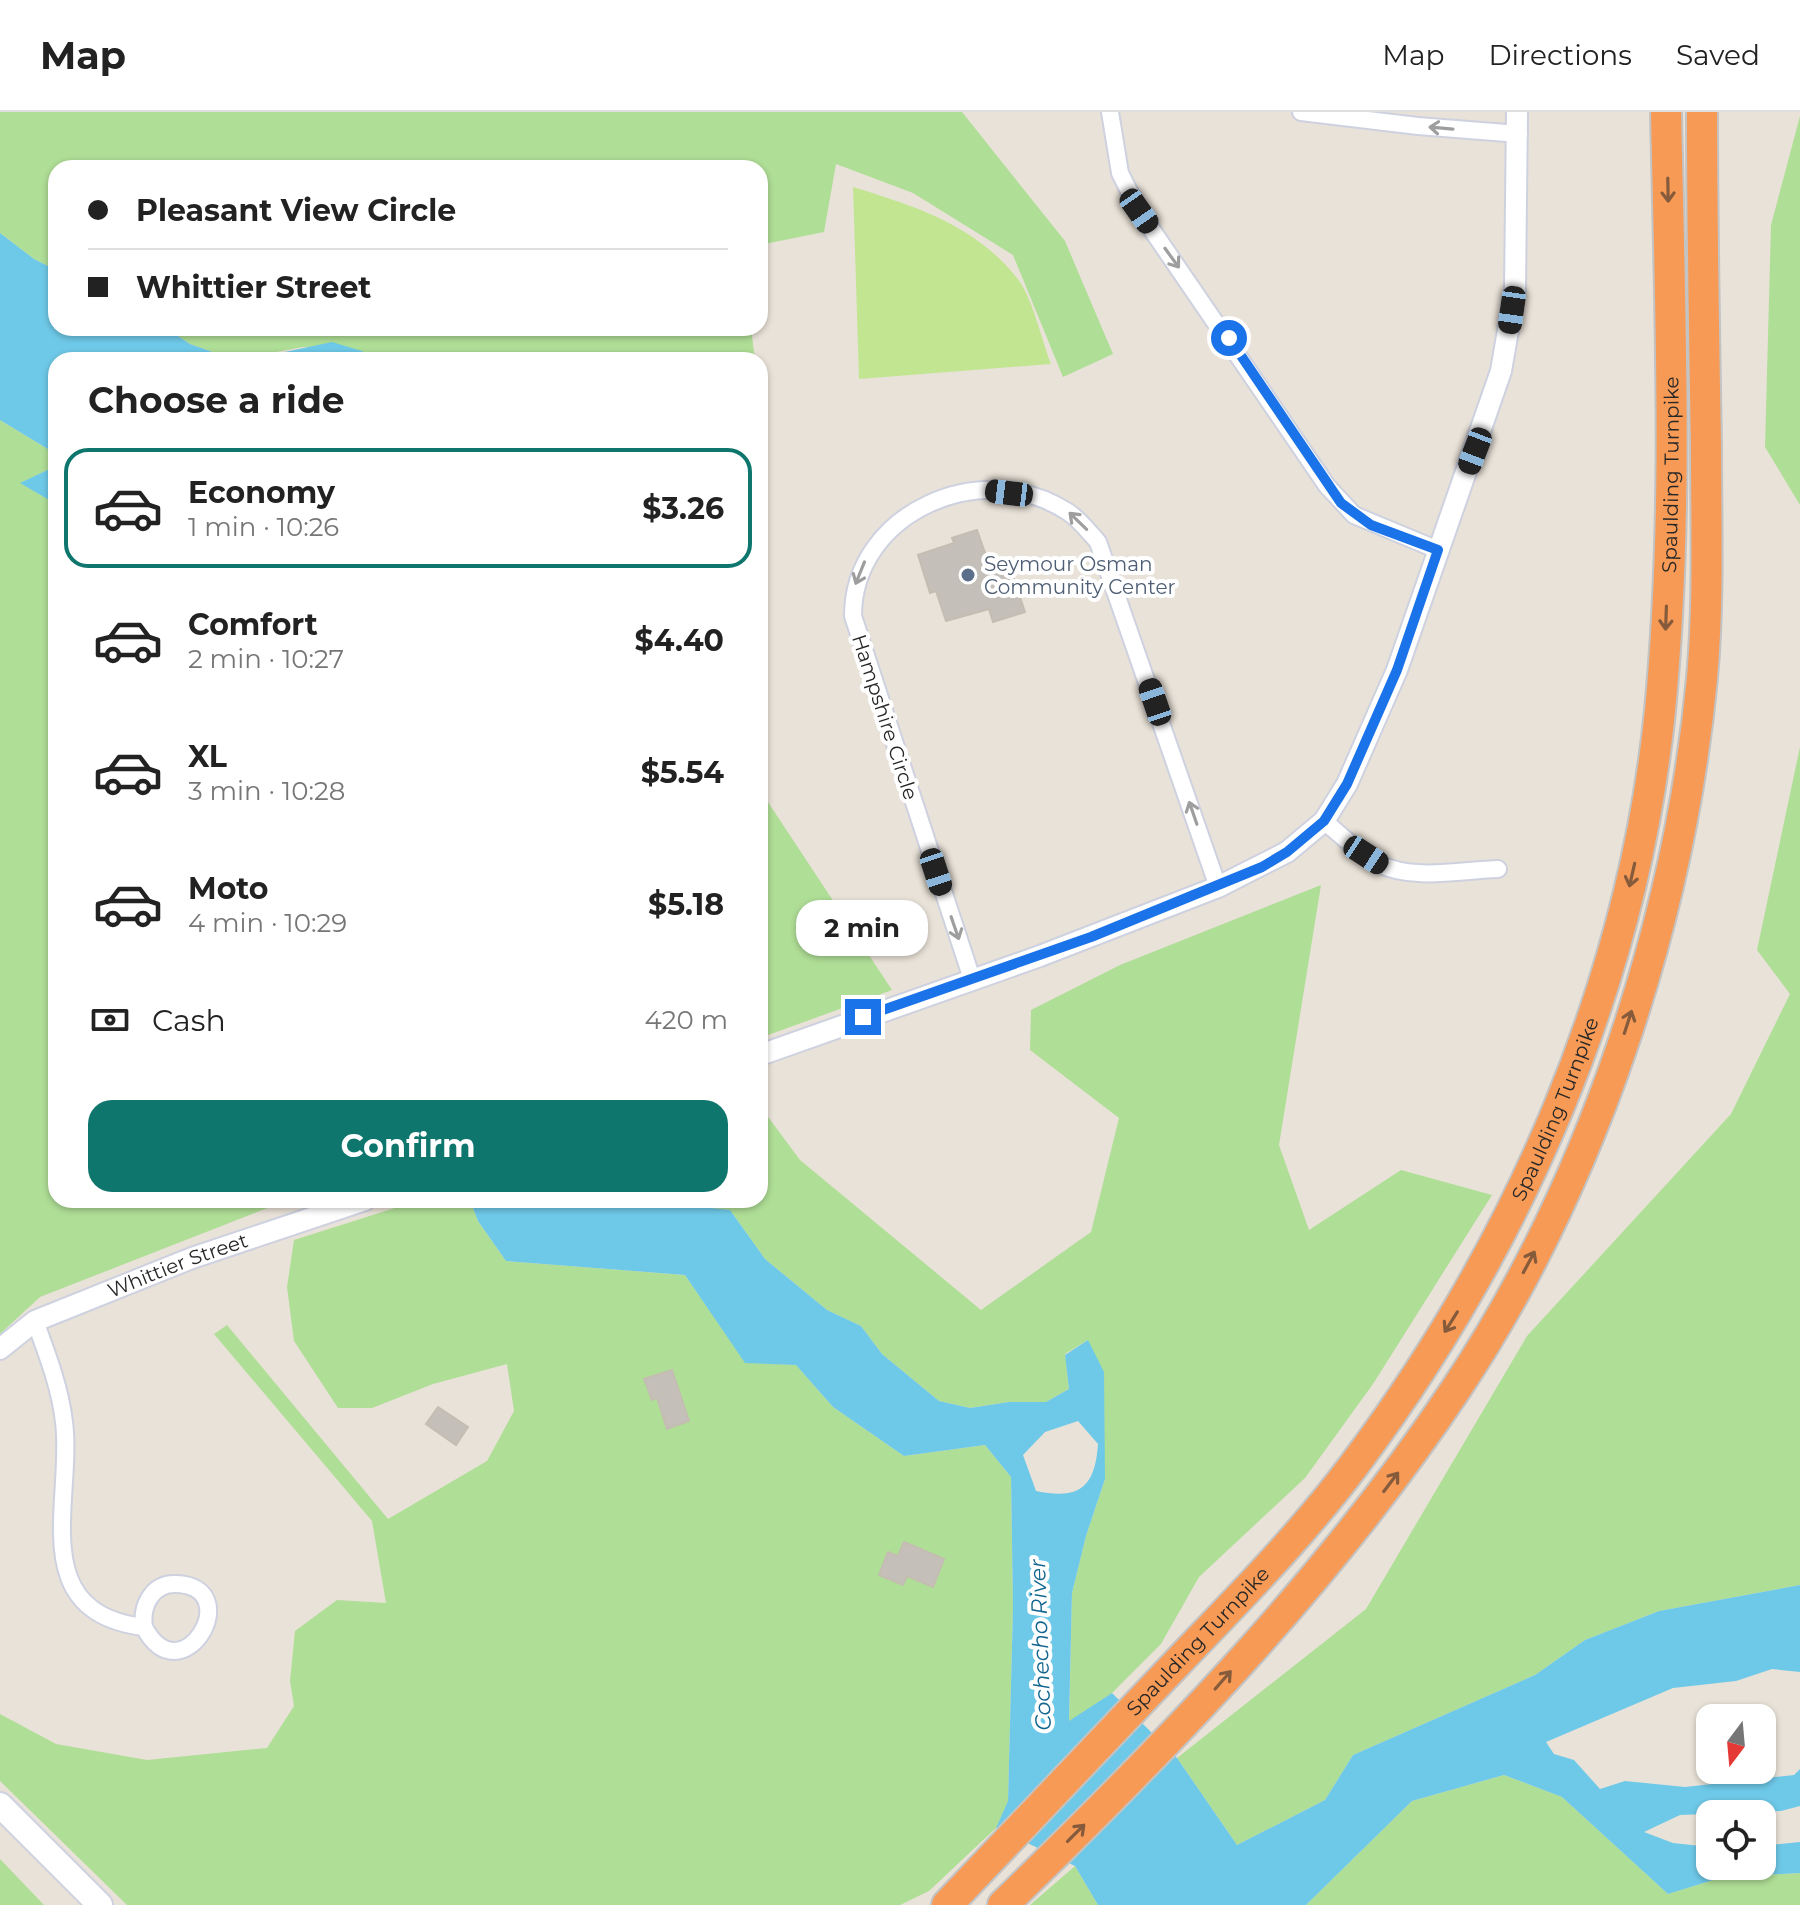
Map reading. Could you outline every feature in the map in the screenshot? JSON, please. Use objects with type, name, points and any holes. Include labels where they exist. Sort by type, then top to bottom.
[{"type":"highway","name":"Spaulding Turnpike","points":[[947,1905],[1312,1517],[1424,1365],[1518,1200],[1551,1127],[1590,1024],[1640,840],[1661,699],[1670,493],[1666,112]]},
{"type":"highway","name":"Spaulding Turnpike","points":[[1012,1896],[1171,1738],[1386,1489],[1459,1385],[1507,1304],[1559,1202],[1614,1064],[1640,986],[1683,818],[1702,674],[1706,518],[1702,112]]},
{"type":"main road","points":[[0,1805],[100,1905]]},
{"type":"street","points":[[1110,112],[1120,173],[1139,211],[1327,486],[1354,515],[1438,550]]},
{"type":"street","points":[[1301,112],[1519,134]]},
{"type":"street","points":[[768,1052],[1218,887],[1287,852],[1324,821],[1347,784],[1379,713],[1489,412],[1509,331],[1517,248],[1517,112]]},
{"type":"street","name":"Hampshire Circle","points":[[972,979],[853,616],[855,587],[869,554],[892,527],[930,502],[973,491],[1023,495],[1069,512],[1098,542],[1218,887]]},
{"type":"street","points":[[1324,821],[1366,855],[1395,869],[1419,872],[1498,869]]},
{"type":"street","name":"Whittier Street","points":[[0,1349],[35,1321],[192,1258],[341,1208]]},
{"type":"street","points":[[35,1321],[59,1393],[64,1421],[59,1531],[66,1568],[76,1589],[103,1617],[121,1624],[144,1627],[157,1644],[166,1648],[187,1648],[203,1635],[208,1625],[207,1604],[201,1594],[181,1584],[159,1588],[145,1605],[144,1627]]},
{"type":"green space","points":[[0,112],[962,112],[1065,241],[1113,354],[1063,377],[1013,255],[913,193],[836,164],[824,232],[768,243],[768,160],[48,160],[48,266],[0,233]]},
{"type":"green space","points":[[1800,116],[1800,505],[1765,447],[1771,225]]},
{"type":"green space","points":[[853,187],[942,220],[982,244],[1000,260],[1017,278],[1027,296],[1051,364],[859,379]]},
{"type":"green space","points":[[178,336],[752,336],[754,352],[363,352],[303,347],[277,352],[212,352]]},
{"type":"green space","points":[[0,420],[48,449],[48,470],[21,483],[48,499],[48,1208],[268,1208],[40,1297],[0,1334]]},
{"type":"green space","points":[[1800,747],[1800,1585],[1659,1611],[1585,1640],[1535,1675],[1353,1755],[1325,1800],[1237,1845],[1177,1758],[1366,1609],[1527,1336],[1731,1114],[1790,994],[1757,950]]},
{"type":"green space","points":[[768,802],[892,990],[768,1035]]},
{"type":"green space","points":[[1321,885],[1279,1145],[1309,1230],[1401,1170],[1492,1195],[1373,1384],[1305,1478],[1199,1577],[1161,1644],[1112,1693],[1069,1722],[1072,1593],[1086,1536],[1105,1479],[1088,1340],[1065,1354],[1069,1389],[1046,1402],[1009,1402],[970,1408],[939,1401],[882,1354],[861,1326],[827,1310],[765,1259],[730,1210],[711,1208],[768,1208],[768,1117],[800,1160],[981,1310],[1091,1232],[1119,1118],[1030,1050],[1031,1010],[1120,965]]},
{"type":"green space","points":[[395,1208],[473,1208],[478,1221],[506,1261],[685,1275],[745,1362],[796,1365],[833,1407],[904,1456],[985,1445],[1011,1477],[1013,1607],[1008,1802],[996,1828],[929,1891],[900,1905],[127,1905],[0,1781],[0,1714],[56,1744],[147,1760],[267,1748],[294,1706],[290,1681],[295,1631],[337,1600],[386,1603],[372,1521],[214,1334],[227,1325],[388,1519],[487,1461],[514,1411],[507,1364],[433,1384],[372,1408],[338,1408],[294,1341],[287,1287],[294,1240]]},
{"type":"green space","points":[[1504,1775],[1562,1797],[1668,1894],[1713,1880],[1776,1880],[1776,1874],[1800,1873],[1800,1905],[1306,1905],[1412,1801]]},
{"type":"green space","points":[[0,1859],[44,1905],[0,1905]]},
{"type":"green space","points":[[1075,1866],[1098,1905],[1030,1905]]},
{"type":"water","points":[[0,233],[48,266],[48,336],[178,336],[212,352],[48,352],[48,449],[0,420]]},
{"type":"water","points":[[332,342],[364,352],[285,352]]},
{"type":"water","points":[[48,470],[48,499],[20,483]]},
{"type":"water","name":"Cochecho River","points":[[473,1208],[730,1210],[765,1259],[827,1310],[861,1326],[882,1354],[939,1401],[970,1408],[1009,1402],[1046,1402],[1069,1389],[1065,1355],[1088,1340],[1104,1372],[1105,1479],[1086,1536],[1072,1593],[1069,1721],[1112,1693],[1177,1758],[1237,1845],[1325,1800],[1353,1755],[1535,1675],[1585,1640],[1659,1611],[1800,1585],[1800,1672],[1772,1669],[1736,1681],[1673,1688],[1546,1742],[1554,1754],[1574,1760],[1600,1789],[1625,1781],[1685,1787],[1776,1784],[1776,1777],[1794,1775],[1800,1769],[1800,1806],[1776,1811],[1776,1800],[1696,1800],[1696,1814],[1680,1815],[1644,1832],[1673,1843],[1696,1845],[1696,1880],[1713,1880],[1668,1894],[1562,1797],[1504,1775],[1412,1801],[1306,1905],[1098,1905],[1075,1866],[996,1828],[1008,1801],[1013,1607],[1011,1477],[985,1445],[904,1456],[833,1407],[796,1365],[745,1363],[685,1275],[506,1261],[478,1221]],"holes":[[[1078,1421],[1098,1444],[1088,1481],[1074,1492],[1036,1491],[1023,1455],[1045,1432]]]},
{"type":"water","points":[[1800,1842],[1800,1873],[1776,1874],[1776,1845]]},
{"type":"building","name":"Seymour Osman Community Center","points":[[977,530],[990,567],[1008,562],[1025,612],[993,622],[989,609],[946,621],[936,591],[930,593],[918,555],[954,543],[952,538]]},
{"type":"building","points":[[672,1370],[689,1421],[667,1429],[657,1398],[652,1400],[644,1379]]},
{"type":"building","points":[[438,1407],[468,1427],[456,1445],[426,1424]]},
{"type":"building","points":[[904,1542],[944,1559],[933,1587],[907,1576],[903,1585],[879,1575],[888,1552],[898,1556]]},
{"type":"place","name":"Seymour Osman Community Center","points":[[968,575]]},
{"type":"route","points":[[863,1017],[1091,937],[1262,867],[1306,838],[1324,821],[1347,784],[1397,670],[1438,550],[1371,525],[1341,503],[1229,338]]}]
